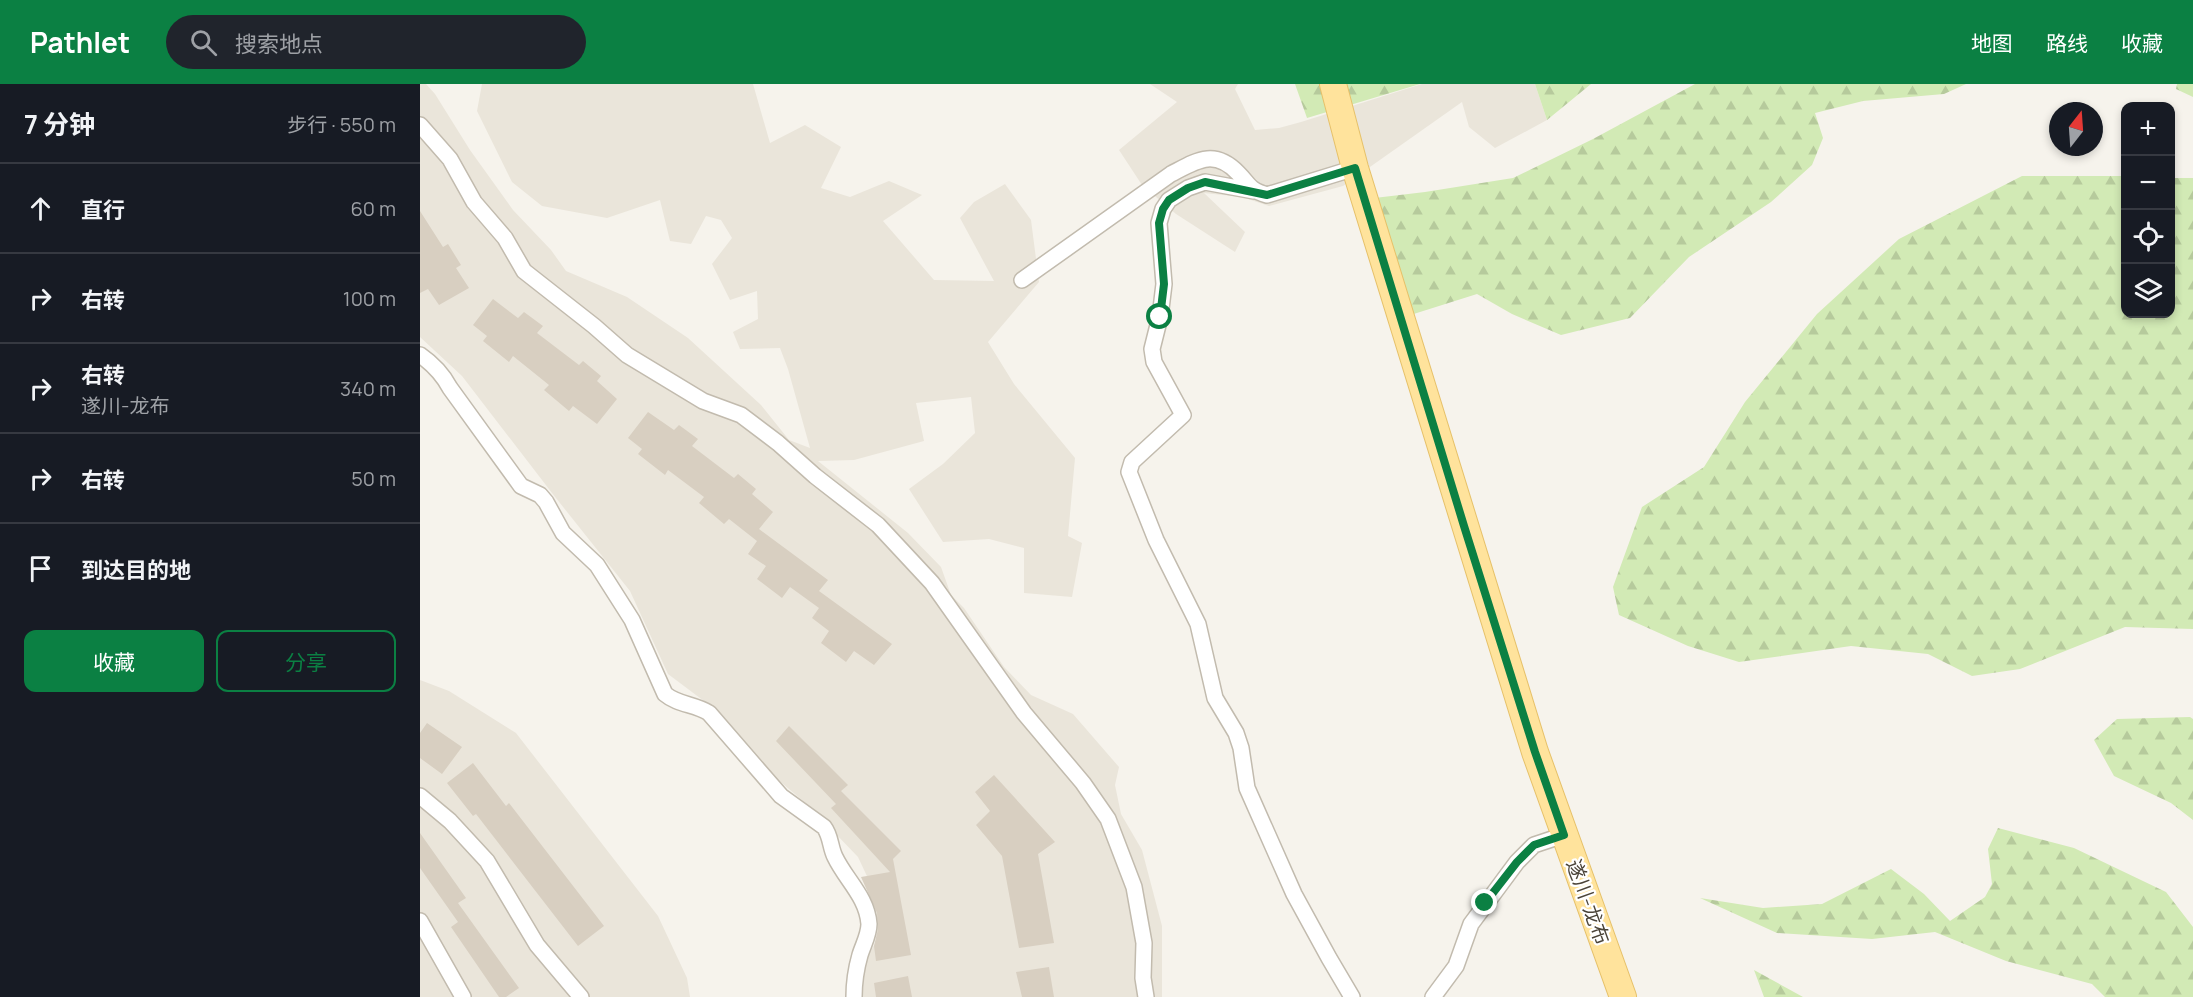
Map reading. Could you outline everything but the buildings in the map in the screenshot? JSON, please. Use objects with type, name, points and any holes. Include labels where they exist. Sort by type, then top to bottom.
[{"type":"main road","name":"遂川-龙布","points":[[1333,84],[1355,168],[1535,752],[1623,997]]},
{"type":"street","points":[[420,125],[450,159],[474,202],[505,238],[524,271],[627,355],[703,401],[741,416],[778,443],[815,476],[878,525],[932,583],[1024,713],[1083,783],[1108,819],[1134,887],[1144,944],[1143,978],[1146,997]]},
{"type":"street","points":[[1022,280],[1171,174],[1198,160],[1210,158],[1223,161],[1237,171],[1254,191]]},
{"type":"street","points":[[1352,997],[1294,894],[1247,788],[1236,733],[1215,698],[1198,624],[1156,540],[1128,472],[1132,462],[1183,416],[1154,362],[1152,349],[1160,317],[1164,284],[1159,223],[1163,209],[1169,200],[1188,188],[1205,182],[1267,195],[1355,168]]},
{"type":"street","points":[[420,355],[444,375],[450,388],[521,486],[540,495],[563,533],[597,565],[632,620],[665,693],[673,700],[701,708],[709,713],[781,796],[824,827],[829,834],[831,848],[840,866],[859,893],[868,924],[867,937],[857,967],[854,997]]},
{"type":"street","points":[[420,796],[450,821],[487,861],[537,945],[581,997]]},
{"type":"street","points":[[1433,997],[1456,966],[1470,924],[1517,862],[1534,845],[1564,835]]},
{"type":"street","points":[[420,921],[464,997]]},
{"type":"shaded area","points":[[420,84],[426,84],[435,94],[470,150],[513,210],[551,250],[566,271],[627,297],[688,338],[761,405],[789,440],[810,448],[780,348],[740,349],[733,332],[758,319],[757,291],[730,300],[712,264],[732,238],[721,220],[706,216],[691,244],[670,241],[660,200],[607,218],[542,206],[512,182],[477,111],[482,84],[753,84],[770,143],[805,125],[841,147],[821,188],[850,197],[889,181],[922,195],[883,221],[934,280],[994,281],[960,218],[974,202],[1005,184],[1031,220],[1039,282],[988,342],[1014,384],[1075,458],[1068,536],[1082,543],[1072,597],[1024,593],[1024,548],[989,539],[943,542],[909,489],[943,464],[975,433],[971,397],[916,403],[924,441],[854,460],[818,461],[908,533],[941,567],[951,595],[964,608],[1004,667],[1031,695],[1073,714],[1119,767],[1115,785],[1121,814],[1142,850],[1162,926],[1162,997],[860,997],[868,956],[878,938],[873,889],[858,857],[809,806],[769,772],[708,704],[668,674],[630,591],[462,376],[420,337]]},
{"type":"shaded area","points":[[1150,84],[1238,84],[1235,89],[1255,130],[1279,128],[1301,122],[1422,84],[1535,84],[1547,120],[1495,148],[1469,127],[1462,102],[1343,186],[1269,206],[1242,197],[1204,193],[1245,232],[1235,252],[1176,214],[1142,185],[1119,150],[1177,102]]},
{"type":"shaded area","points":[[420,680],[449,691],[516,733],[658,916],[687,978],[690,997],[420,997]]},
{"type":"green space","points":[[1295,84],[1420,84],[1307,118]]},
{"type":"green space","points":[[1535,84],[1591,84],[1547,120]]},
{"type":"green space","points":[[1695,84],[1966,84],[1944,94],[1863,101],[1815,113],[1823,138],[1812,165],[1771,202],[1689,257],[1630,318],[1561,335],[1512,314],[1477,294],[1401,318],[1366,199],[1513,178],[1593,139]]},
{"type":"green space","points":[[2177,84],[2193,84],[2193,97],[2176,89]]},
{"type":"green space","points":[[2022,176],[2121,176],[2121,318],[2175,318],[2175,178],[2193,178],[2193,629],[2125,627],[2020,669],[1972,676],[1928,654],[1851,646],[1739,662],[1688,646],[1619,615],[1613,587],[1642,507],[1704,467],[1745,402],[1817,314],[1899,239]]},
{"type":"green space","points":[[2190,717],[2193,719],[2193,820],[2171,803],[2114,776],[2094,740],[2117,719]]},
{"type":"green space","points":[[1998,828],[2074,848],[2166,892],[2193,927],[2193,997],[2105,997],[2092,984],[2006,961],[1935,932],[1872,939],[1777,933],[1700,898],[1763,908],[1822,904],[1891,869],[1924,894],[1950,921],[1985,897],[1992,884],[1988,849]]},
{"type":"green space","points":[[1754,970],[1803,997],[1764,997]]},
{"type":"route","points":[[1160,317],[1164,284],[1159,223],[1163,209],[1169,200],[1188,188],[1205,182],[1267,195],[1355,168],[1464,526],[1535,752],[1564,835],[1534,845],[1517,862],[1485,903]]}]
